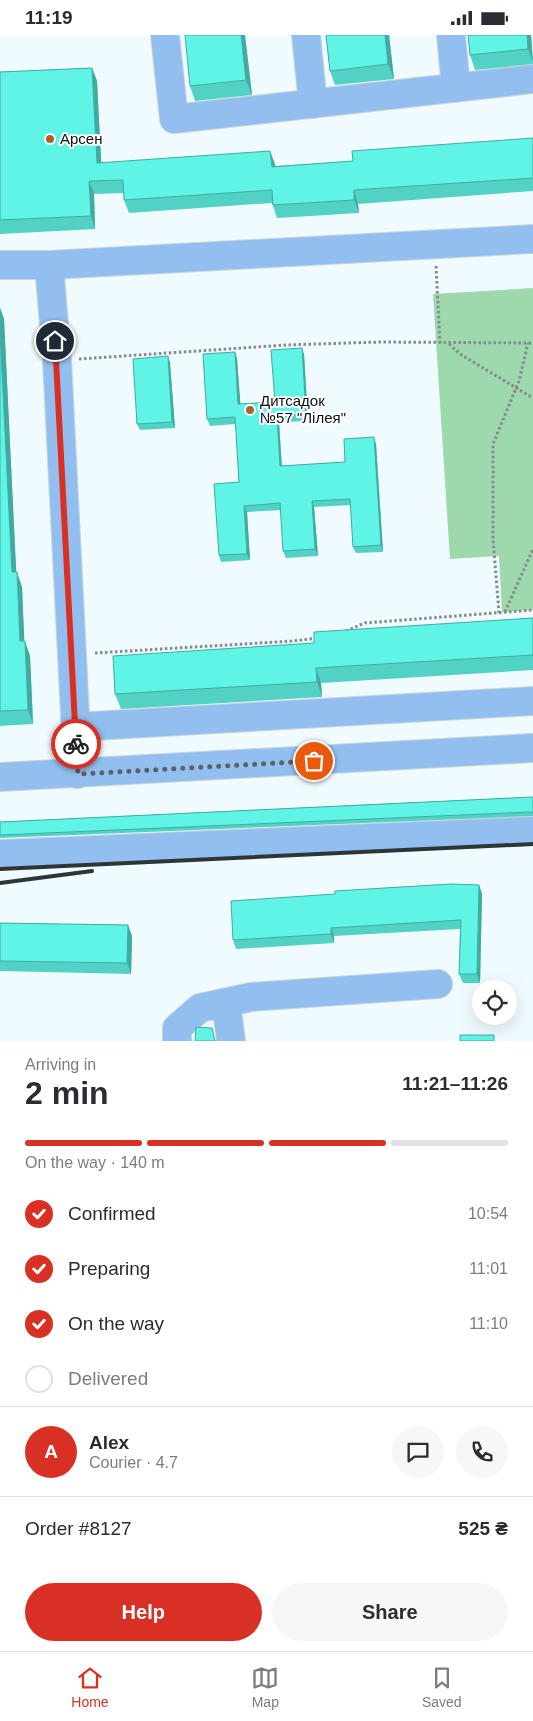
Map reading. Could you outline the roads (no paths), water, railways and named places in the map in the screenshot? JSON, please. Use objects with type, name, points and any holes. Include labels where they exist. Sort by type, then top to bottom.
[{"type":"street","points":[[165,35],[174,119],[533,79]]},
{"type":"street","points":[[306,35],[314,104]]},
{"type":"street","points":[[451,35],[456,88]]},
{"type":"street","points":[[0,265],[50,265],[533,239]]},
{"type":"street","points":[[50,265],[57,360],[78,774]]},
{"type":"street","points":[[75,727],[533,701]]},
{"type":"street","points":[[0,777],[533,748]]},
{"type":"street","points":[[0,854],[533,831]]},
{"type":"street","points":[[177,1041],[177,1027],[200,1008],[251,997],[438,984]]},
{"type":"street","points":[[226,1003],[231,1041]]},
{"type":"railway","points":[[0,869],[533,844]]},
{"type":"railway","points":[[0,883],[92,871]]},
{"type":"place","name":"Арсен","points":[[50,139]]},
{"type":"place","name":"Дитсадок №57 \"Лілея\"","points":[[250,410]]}]
